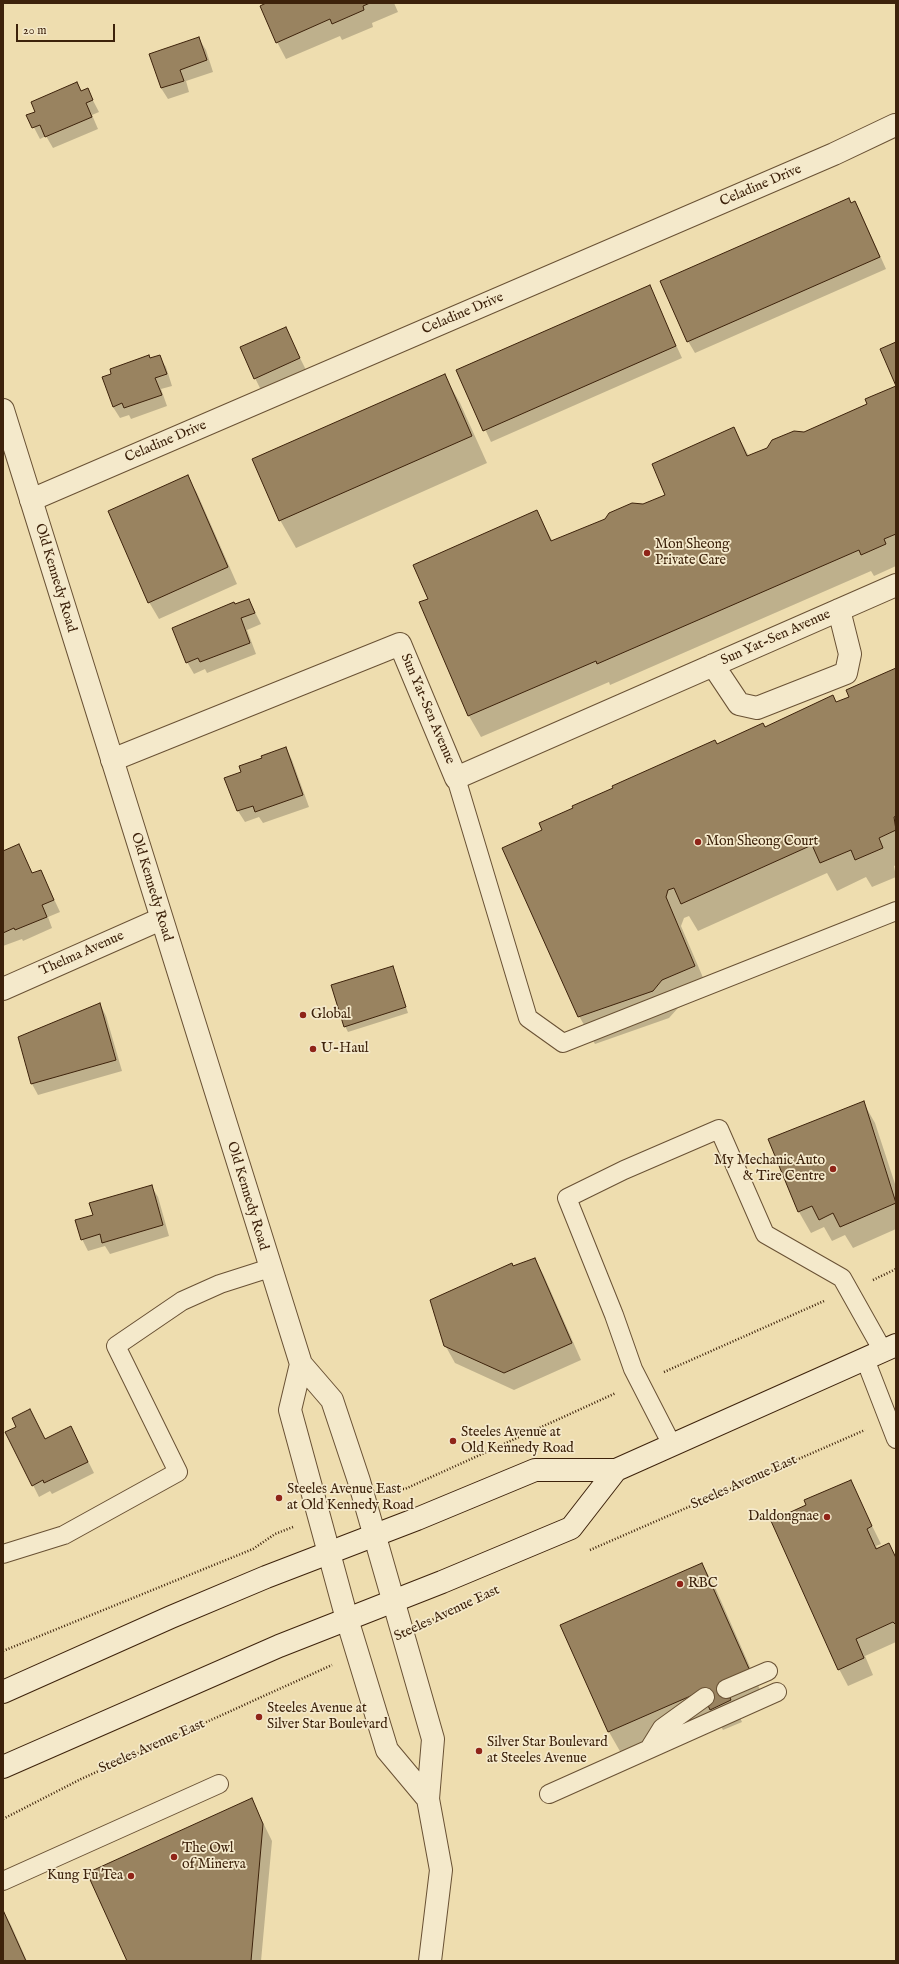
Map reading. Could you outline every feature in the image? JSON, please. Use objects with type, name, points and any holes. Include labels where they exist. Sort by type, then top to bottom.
[{"type":"street","name":"Celadine Drive","points":[[31,500],[826,158],[895,125]]},
{"type":"street","name":"Old Kennedy Road","points":[[3,410],[300,1364],[332,1400],[364,1499],[392,1601],[433,1739],[428,1799]]},
{"type":"street","name":"Sun Yat-Sen Avenue","points":[[112,760],[400,644],[456,778],[896,585]]},
{"type":"street","name":"Sun Yat-Sen Avenue","points":[[714,665],[739,704],[757,708],[846,673],[850,654],[839,610]]},
{"type":"street","name":"Thelma Avenue","points":[[3,989],[161,919]]},
{"type":"street","points":[[3,1692],[171,1617],[535,1470],[616,1470],[881,1352]]},
{"type":"street","name":"Old Kennedy Road","points":[[300,1364],[290,1410],[347,1619],[387,1750],[428,1799]]},
{"type":"street","points":[[3,1767],[279,1646],[571,1528],[616,1470]]},
{"type":"street","points":[[428,1799],[441,1870],[430,1961]]},
{"type":"lane","points":[[456,778],[528,1018],[564,1043],[896,911]]},
{"type":"lane","points":[[672,1446],[639,1383],[567,1198],[624,1170],[719,1129],[765,1234],[842,1278],[849,1290],[881,1352],[889,1420],[896,1439]]},
{"type":"lane","points":[[3,1554],[64,1535],[178,1472],[116,1346],[182,1301],[220,1284],[270,1268]]},
{"type":"lane","points":[[726,1689],[768,1671]]},
{"type":"lane","points":[[549,1794],[778,1692]]},
{"type":"lane","points":[[649,1749],[662,1728],[704,1697]]},
{"type":"lane","points":[[3,1881],[219,1784]]},
{"type":"path","points":[[364,1499],[390,1489],[405,1489],[896,1269]]},
{"type":"path","name":"Steeles Avenue East","points":[[590,1550],[889,1420]]},
{"type":"path","points":[[3,1651],[253,1549],[275,1534],[319,1517]]},
{"type":"path","name":"Steeles Avenue East","points":[[402,1635],[447,1612]]},
{"type":"path","name":"Steeles Avenue East","points":[[3,1819],[81,1779],[358,1654]]},
{"type":"building","points":[[266,3],[370,3],[363,6],[364,10],[332,24],[330,19],[276,43],[260,6]]},
{"type":"building","points":[[199,37],[207,60],[180,70],[184,81],[161,88],[149,54]]},
{"type":"building","points":[[77,82],[81,91],[88,88],[93,100],[86,103],[92,117],[45,137],[40,125],[32,128],[26,115],[35,112],[31,102]]},
{"type":"building","points":[[849,198],[851,203],[855,201],[880,257],[687,342],[660,281]]},
{"type":"building","points":[[650,285],[676,346],[483,431],[456,370]]},
{"type":"building","points":[[286,327],[300,358],[254,379],[240,347]]},
{"type":"building","points":[[896,342],[896,386],[880,349]]},
{"type":"building","points":[[149,355],[150,358],[160,355],[167,374],[155,378],[162,395],[124,408],[122,403],[113,407],[102,377],[111,374],[110,369]]},
{"type":"building","points":[[445,374],[472,436],[279,521],[252,459]]},
{"type":"building","name":"Mon Sheong Private Care","points":[[896,386],[896,534],[884,539],[886,544],[861,555],[859,550],[597,664],[596,661],[468,716],[419,602],[428,599],[413,565],[537,510],[551,541],[605,519],[609,513],[632,503],[643,504],[665,495],[652,464],[734,427],[747,456],[767,448],[772,440],[794,431],[804,432],[867,404],[865,399]]},
{"type":"building","points":[[188,475],[228,567],[148,603],[108,511]]},
{"type":"building","points":[[249,599],[255,613],[241,618],[250,643],[200,662],[198,658],[186,663],[172,628],[234,602],[235,604]]},
{"type":"building","name":"Mon Sheong Court","points":[[896,668],[896,816],[894,817],[896,830],[879,838],[883,848],[855,860],[851,850],[820,863],[812,845],[681,904],[674,888],[668,890],[666,897],[695,966],[662,980],[653,991],[578,1017],[502,848],[542,830],[539,823],[573,808],[572,806],[613,788],[612,786],[715,740],[717,744],[763,723],[765,727],[833,695],[836,702],[849,697],[846,690]]},
{"type":"building","points":[[286,747],[303,795],[255,812],[253,806],[237,811],[224,778],[241,772],[239,766],[262,758],[261,756]]},
{"type":"building","points":[[19,844],[32,873],[41,870],[54,900],[42,905],[47,917],[15,930],[14,928],[3,933],[3,851]]},
{"type":"building","points":[[393,966],[406,1007],[344,1027],[331,985]]},
{"type":"building","points":[[100,1003],[116,1060],[31,1084],[18,1037]]},
{"type":"building","name":"My Mechanic Auto & Tire Centre","points":[[864,1101],[896,1203],[840,1227],[833,1213],[819,1220],[812,1206],[798,1212],[768,1139]]},
{"type":"building","points":[[152,1185],[163,1225],[102,1243],[100,1234],[81,1240],[75,1220],[93,1215],[89,1203]]},
{"type":"building","points":[[535,1258],[572,1343],[504,1373],[444,1346],[430,1300],[512,1263],[513,1266]]},
{"type":"building","points":[[30,1409],[45,1439],[71,1426],[88,1462],[44,1483],[43,1480],[32,1486],[5,1432],[16,1427],[12,1418]]},
{"type":"building","points":[[851,1480],[872,1526],[867,1529],[876,1549],[889,1543],[896,1558],[896,1625],[893,1622],[856,1639],[864,1658],[838,1670],[771,1521],[806,1505],[804,1500]]},
{"type":"building","points":[[702,1563],[750,1671],[723,1683],[731,1700],[710,1710],[702,1691],[608,1732],[560,1625]]},
{"type":"building","points":[[252,1798],[263,1824],[251,1961],[127,1961],[87,1873]]},
{"type":"building","points":[[3,1910],[26,1961],[3,1961]]},
{"type":"place","name":"Mon Sheong Private Care","points":[[647,553]]},
{"type":"place","name":"Mon Sheong Court","points":[[698,842]]},
{"type":"place","name":"Global","points":[[303,1015]]},
{"type":"place","name":"U-Haul","points":[[313,1049]]},
{"type":"place","name":"My Mechanic Auto & Tire Centre","points":[[833,1169]]},
{"type":"place","name":"Steeles Avenue at Old Kennedy Road","points":[[453,1441]]},
{"type":"place","name":"Steeles Avenue East at Old Kennedy Road","points":[[279,1498]]},
{"type":"place","name":"Daldongnae","points":[[827,1517]]},
{"type":"place","name":"RBC","points":[[680,1584]]},
{"type":"place","name":"Steeles Avenue at Silver Star Boulevard","points":[[259,1717]]},
{"type":"place","name":"Silver Star Boulevard at Steeles Avenue","points":[[479,1751]]},
{"type":"place","name":"The Owl of Minerva","points":[[174,1857]]},
{"type":"place","name":"Kung Fu Tea","points":[[131,1876]]}]
